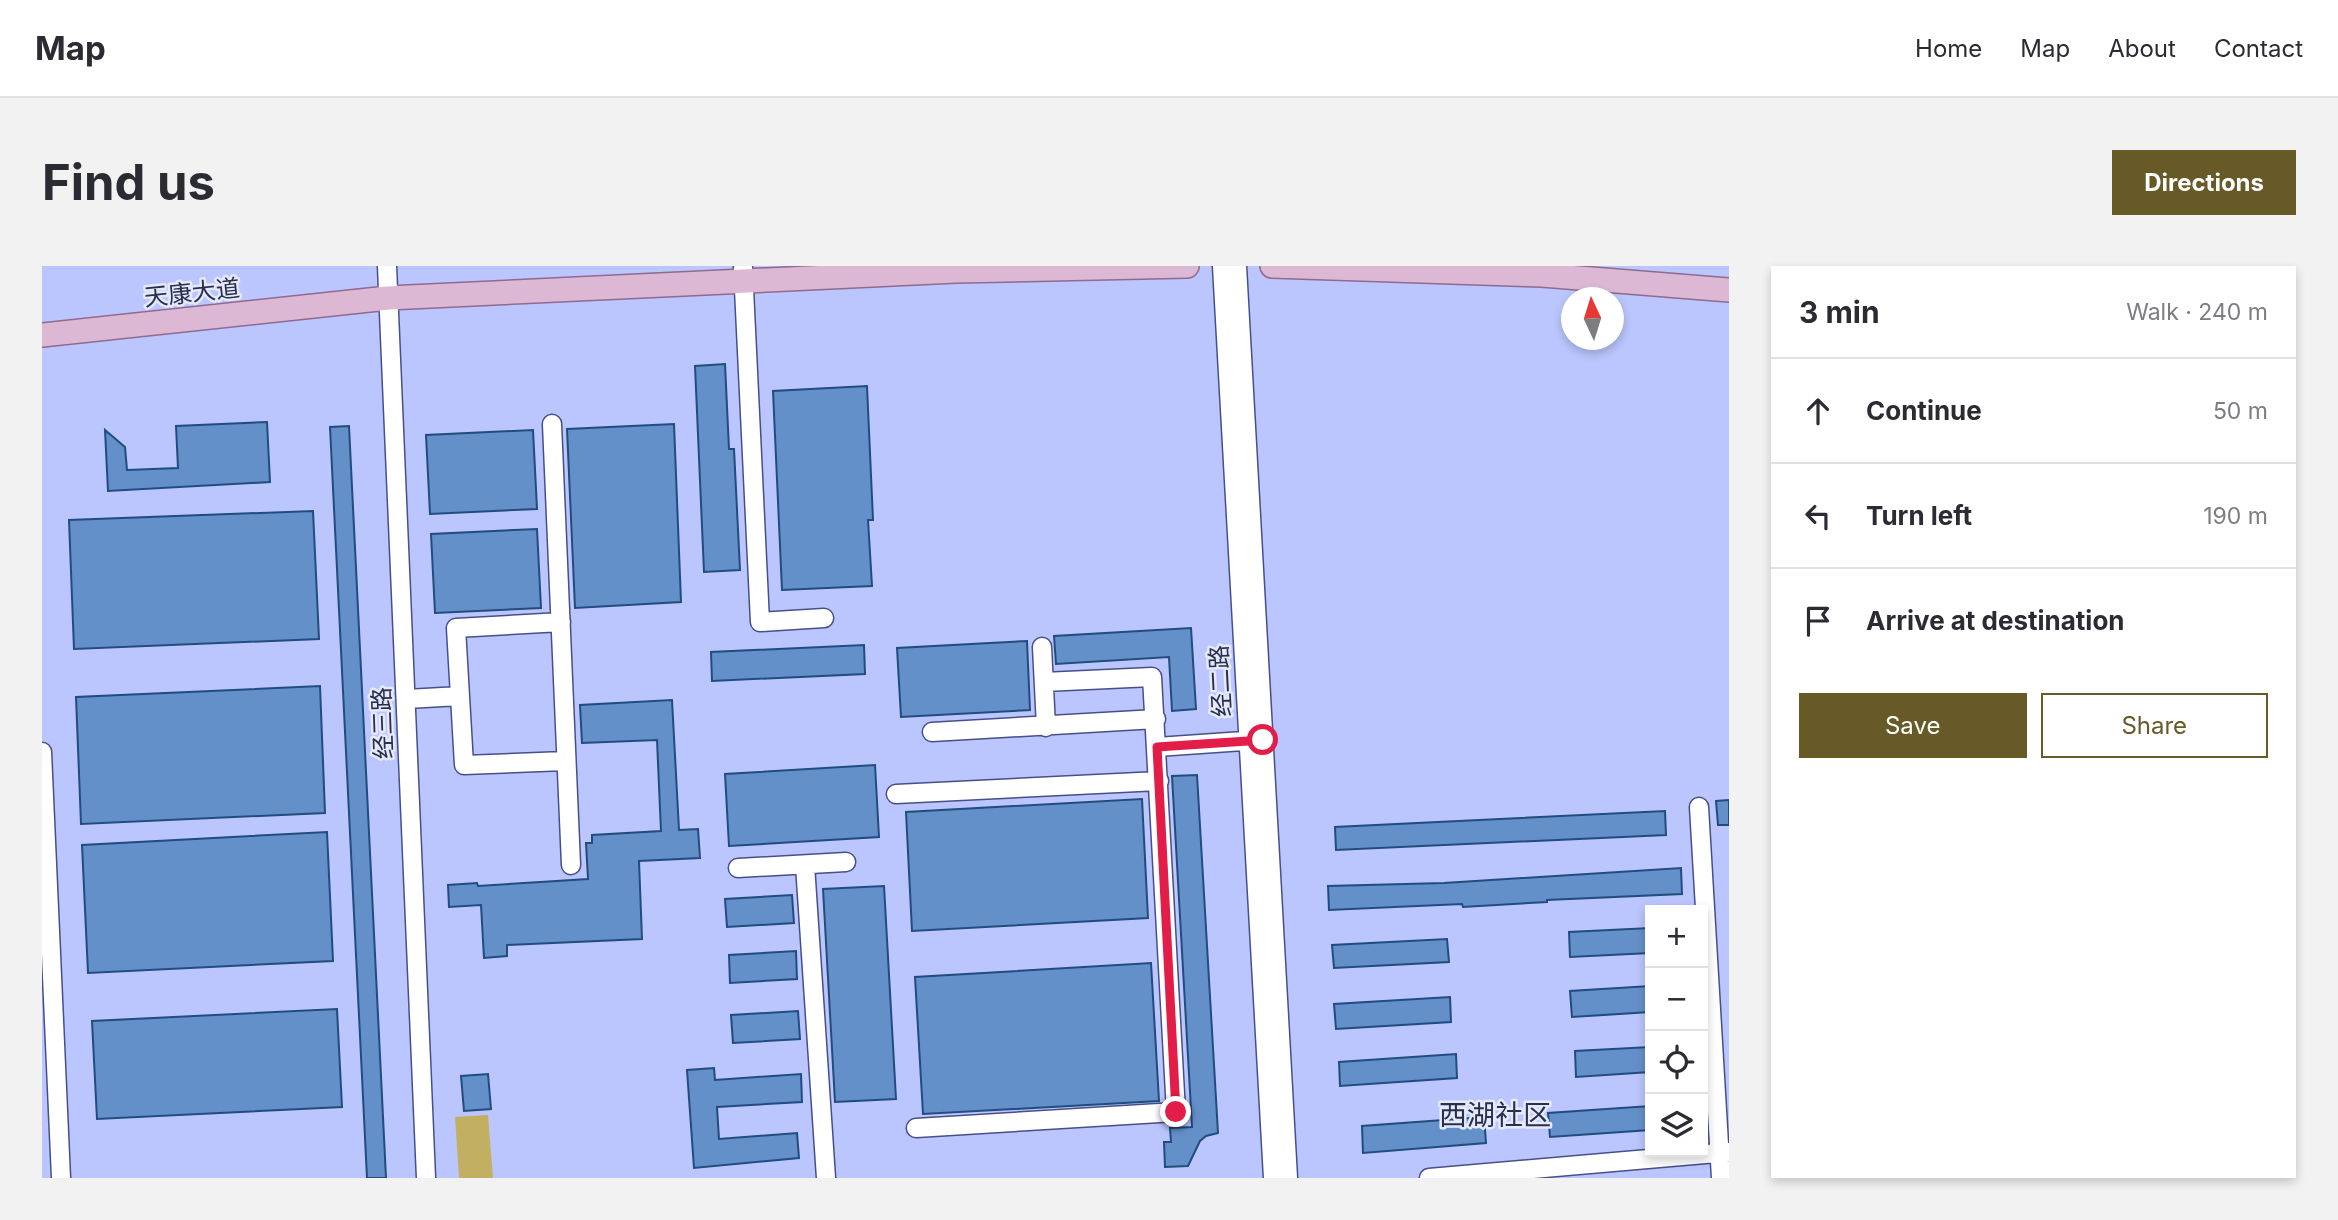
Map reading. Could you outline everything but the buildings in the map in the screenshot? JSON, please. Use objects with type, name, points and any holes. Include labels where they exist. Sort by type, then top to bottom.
[{"type":"main road","name":"天康大道","points":[[42,321],[388,283],[743,275],[789,270],[1187,266]]},
{"type":"main road","points":[[1272,266],[1524,270],[1729,290]]},
{"type":"main road","points":[[1606,266],[1729,276]]},
{"type":"main road","name":"天康大道","points":[[42,335],[388,283]]},
{"type":"street","name":"经二路","points":[[1222,266],[1288,1178]]},
{"type":"street","name":"经二路","points":[[1237,266],[1273,1178]]},
{"type":"street","points":[[743,275],[760,622],[824,618]]},
{"type":"street","name":"经三路","points":[[388,283],[426,1178]]},
{"type":"street","points":[[552,424],[571,865]]},
{"type":"street","points":[[561,622],[456,628],[464,765],[565,761]]},
{"type":"street","points":[[1042,647],[1046,727]]},
{"type":"street","points":[[916,1128],[1176,1112],[1152,677],[1044,682]]},
{"type":"street","points":[[407,699],[460,696]]},
{"type":"street","points":[[932,732],[1156,719]]},
{"type":"street","points":[[1157,747],[1256,740]]},
{"type":"street","points":[[42,752],[61,1178]]},
{"type":"street","points":[[896,794],[1159,781]]},
{"type":"street","points":[[1699,807],[1724,1152],[1721,1178]]},
{"type":"street","points":[[738,868],[846,862]]},
{"type":"street","points":[[805,864],[826,1178]]},
{"type":"street","points":[[1429,1178],[1724,1152]]},
{"type":"shaded area","points":[[488,1115],[493,1178],[459,1178],[455,1117]]},
{"type":"district","name":"西湖社区","points":[[1495,1115]]},
{"type":"route","points":[[1176,1112],[1157,747],[1263,740]]}]
